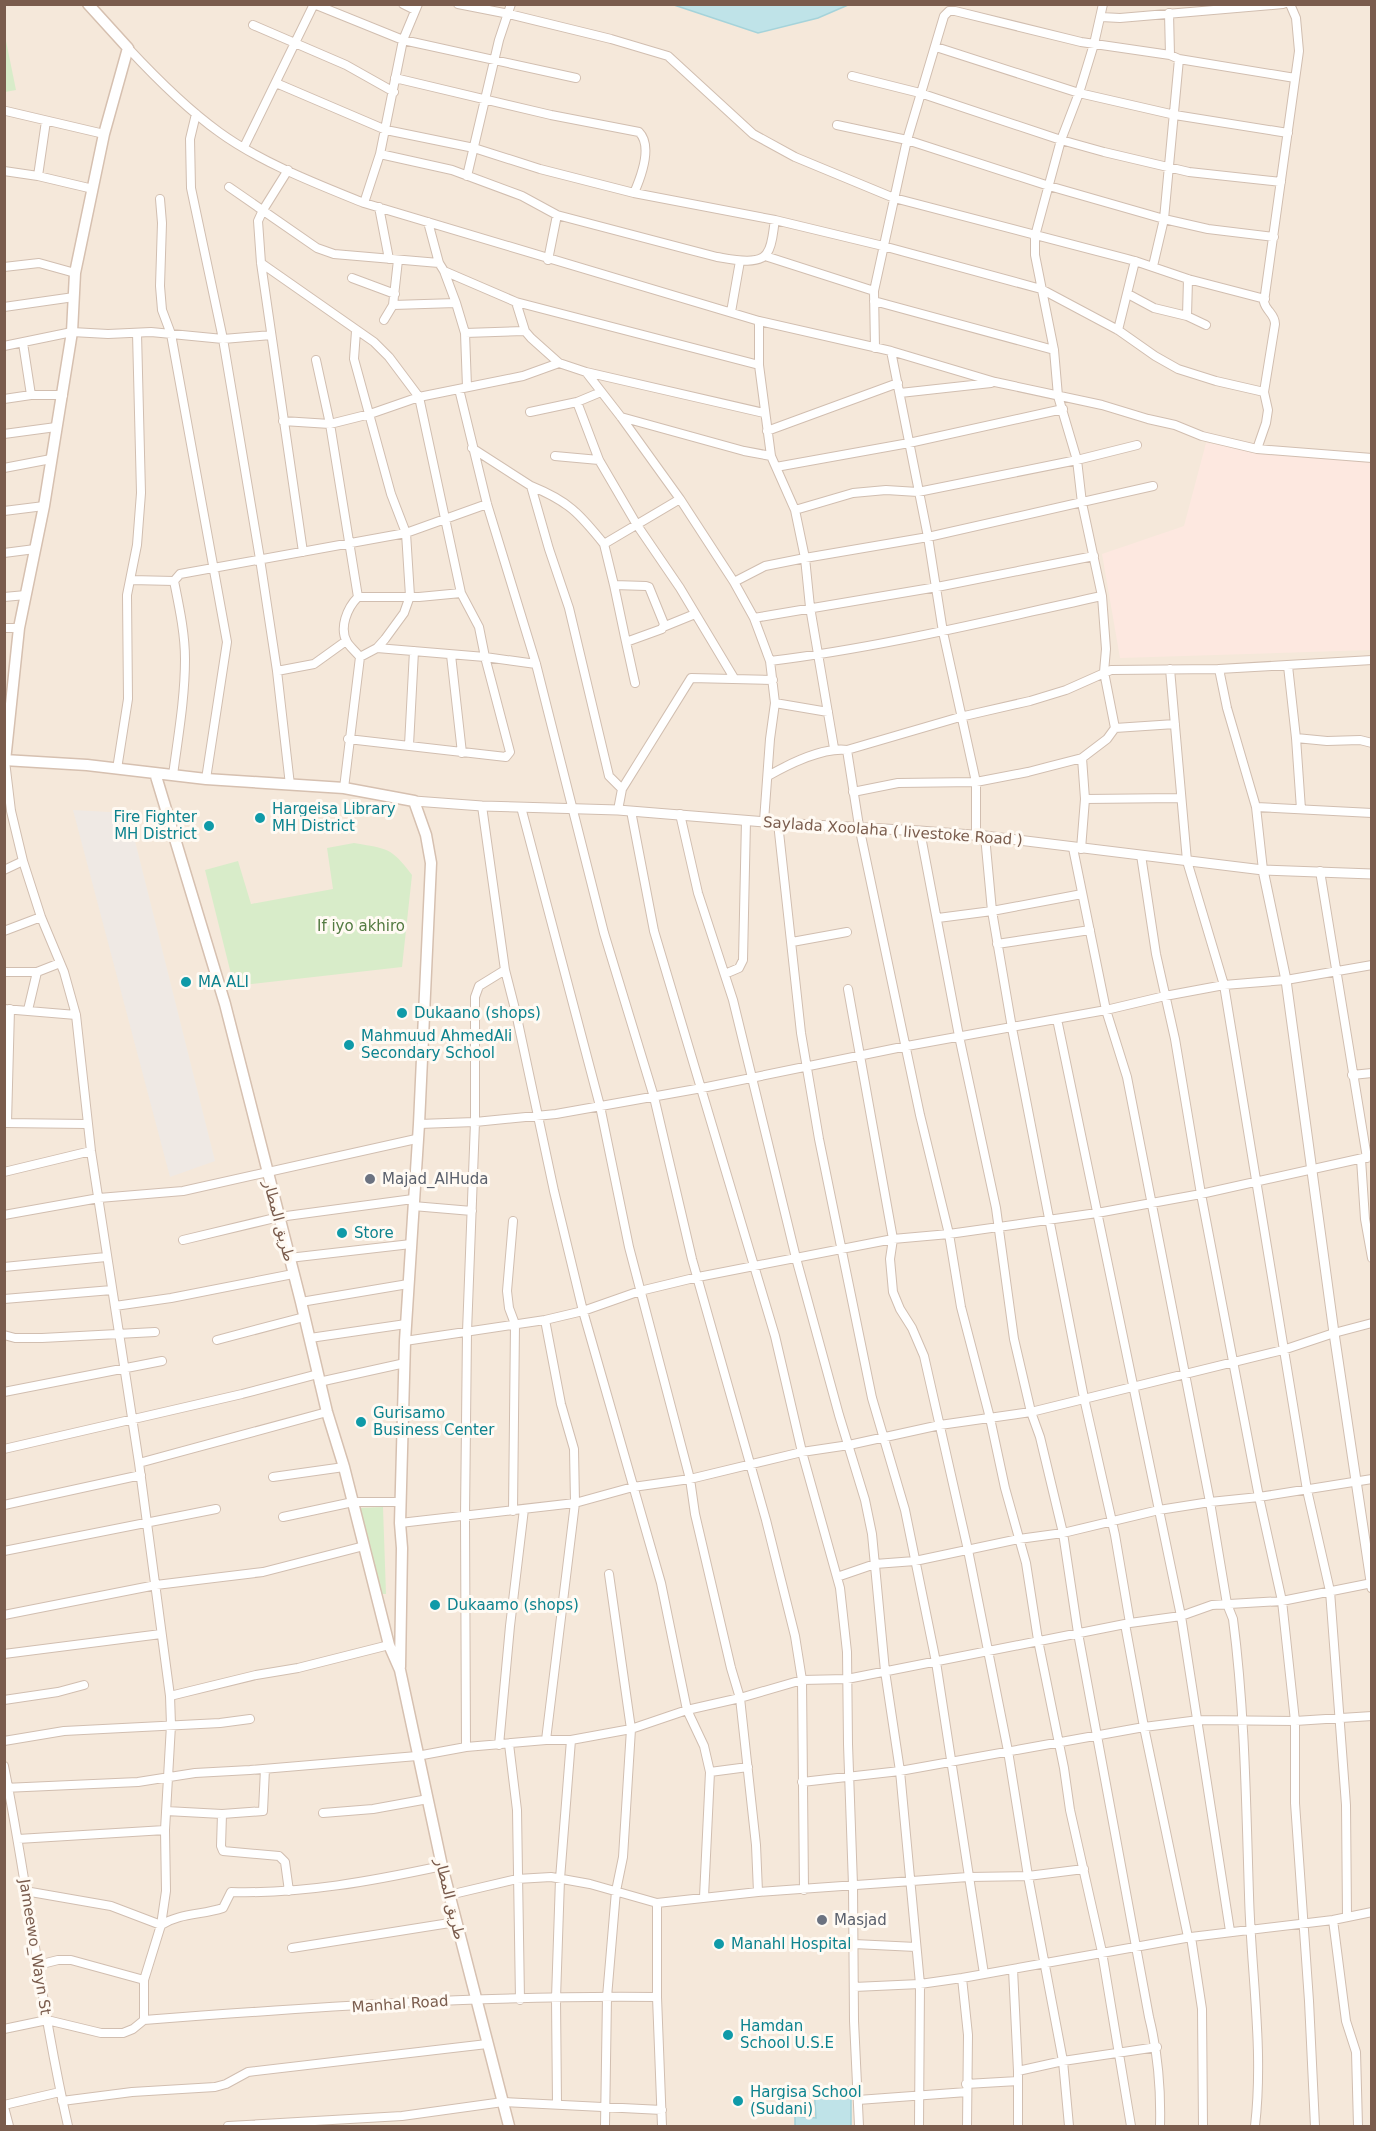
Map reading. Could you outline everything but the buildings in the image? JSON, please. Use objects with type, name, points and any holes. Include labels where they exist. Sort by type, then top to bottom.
[{"type":"main road","points":[[88,4],[128,48],[104,134],[75,273],[72,332],[63,394],[44,506],[10,665],[5,760],[87,765],[206,779],[344,788],[414,801]]},
{"type":"main road","name":"طريق المطار","points":[[155,773],[225,1004],[327,1412],[344,1467],[389,1645],[400,1670]]},
{"type":"main road","name":"طريق المطار","points":[[414,801],[426,835],[431,863],[419,1124],[416,1139],[405,1341],[400,1523],[402,1548],[400,1670],[442,1866],[509,2127]]},
{"type":"street","points":[[244,147],[314,4],[403,40],[576,78]]},
{"type":"street","points":[[364,203],[381,154],[403,40],[417,7],[403,4]]},
{"type":"street","points":[[459,4],[611,39],[668,56],[753,134],[795,157],[894,198],[1135,261],[1188,279],[1265,298]]},
{"type":"street","points":[[467,176],[511,4]]},
{"type":"street","points":[[853,792],[898,783],[976,782],[1028,772],[1082,758],[1107,739],[1115,728],[1104,672],[1106,649],[1102,596],[1082,503],[1077,460],[1058,396],[1054,350],[1035,255],[1035,236],[1061,140],[1079,93],[1103,4]]},
{"type":"street","points":[[1101,17],[1120,18],[1169,13],[1184,8],[1283,4]]},
{"type":"street","points":[[1257,448],[1268,410],[1264,392],[1275,324],[1274,316],[1265,305],[1265,298],[1299,51],[1296,18],[1290,4]]},
{"type":"street","points":[[875,348],[874,291],[894,198],[920,93],[944,16],[949,12],[955,11],[1094,44],[1170,55],[1179,59],[1295,78]]},
{"type":"street","points":[[1169,13],[1170,55]]},
{"type":"street","points":[[253,25],[346,65],[394,92]]},
{"type":"street","points":[[936,47],[1079,93],[1175,115],[1288,134]]},
{"type":"street","points":[[128,48],[196,114],[220,133],[288,170],[364,203],[548,260],[759,321],[891,351],[995,382],[1102,405],[1175,425],[1202,436],[1257,448],[1371,458]]},
{"type":"street","points":[[1153,266],[1164,219],[1179,59]]},
{"type":"street","points":[[852,76],[920,93],[1061,140],[1189,172],[1281,183]]},
{"type":"street","points":[[395,78],[486,100],[639,132],[643,136],[645,146],[644,170],[634,193]]},
{"type":"street","points":[[276,83],[386,130],[474,148],[540,169],[634,193],[776,220],[884,246],[1041,289],[1118,330],[1178,369],[1264,392]]},
{"type":"street","points":[[6,111],[104,134]]},
{"type":"street","points":[[196,114],[190,139],[191,188],[223,339],[260,559],[277,671],[290,785]]},
{"type":"street","points":[[38,176],[46,121]]},
{"type":"street","points":[[837,125],[907,140],[1049,186],[1164,219],[1208,230],[1274,237]]},
{"type":"street","points":[[381,154],[452,170],[522,196],[557,215],[717,258],[740,261],[765,256],[769,251],[776,220]]},
{"type":"street","points":[[288,170],[263,210],[258,223],[261,263],[303,552]]},
{"type":"street","points":[[4,171],[38,176],[93,189]]},
{"type":"street","points":[[229,187],[317,248],[334,254],[439,263]]},
{"type":"street","points":[[160,199],[162,310],[171,334],[226,642],[206,779]]},
{"type":"street","points":[[379,207],[394,260],[395,294],[393,305],[384,320]]},
{"type":"street","points":[[548,260],[557,215]]},
{"type":"street","points":[[428,222],[439,263],[456,303],[465,333],[463,388],[472,448],[536,664],[604,933],[654,1097],[698,1277],[766,1520],[795,1636],[802,1680],[804,1890]]},
{"type":"street","points":[[765,256],[874,291]]},
{"type":"street","points":[[731,312],[740,261]]},
{"type":"street","points":[[1118,330],[1135,261]]},
{"type":"street","points":[[4,267],[39,263],[75,273]]},
{"type":"street","points":[[261,263],[382,349],[419,397],[461,593],[478,624],[510,752],[506,757],[348,739]]},
{"type":"street","points":[[444,271],[516,302],[759,366]]},
{"type":"street","points":[[352,278],[395,294]]},
{"type":"street","points":[[1187,316],[1188,279]]},
{"type":"street","points":[[1128,294],[1154,308],[1187,316],[1206,325]]},
{"type":"street","points":[[4,307],[74,297]]},
{"type":"street","points":[[874,301],[1054,350]]},
{"type":"street","points":[[516,302],[525,331],[559,363],[586,372],[765,413]]},
{"type":"street","points":[[393,305],[456,303]]},
{"type":"street","points":[[759,321],[759,366],[771,456],[795,510],[805,558],[810,607],[834,748]]},
{"type":"street","points":[[356,331],[354,359],[391,494],[406,533],[410,596],[404,613],[377,648],[360,657]]},
{"type":"street","points":[[465,333],[525,331]]},
{"type":"street","points":[[4,346],[72,332],[171,334],[223,339],[271,335]]},
{"type":"street","points":[[117,769],[128,699],[127,595],[137,545],[141,493],[137,333]]},
{"type":"street","points":[[22,343],[31,395]]},
{"type":"street","points":[[891,351],[928,537],[943,632],[976,782],[981,836],[1012,1028],[1084,1398],[1112,1522],[1144,1727],[1202,2009],[1203,2127]]},
{"type":"street","points":[[316,360],[330,424],[358,597]]},
{"type":"street","points":[[284,421],[330,424],[370,414],[419,397],[523,376],[559,363]]},
{"type":"street","points":[[586,372],[680,499],[734,582],[754,618],[770,661],[775,703],[770,739],[765,821]]},
{"type":"street","points":[[900,393],[995,382]]},
{"type":"street","points":[[767,431],[898,383]]},
{"type":"street","points":[[530,412],[577,402],[602,392]]},
{"type":"street","points":[[4,399],[63,394]]},
{"type":"street","points":[[577,402],[599,460],[637,525],[734,678]]},
{"type":"street","points":[[776,467],[909,443],[1063,409]]},
{"type":"street","points":[[621,417],[744,451],[771,456]]},
{"type":"street","points":[[4,434],[56,427]]},
{"type":"street","points":[[795,510],[865,491],[918,492],[1077,460],[1137,445]]},
{"type":"street","points":[[472,448],[531,486],[555,496],[570,506],[582,517],[603,544],[635,683]]},
{"type":"street","points":[[555,456],[599,460]]},
{"type":"street","points":[[4,468],[51,459]]},
{"type":"street","points":[[531,486],[569,608],[609,776],[622,789]]},
{"type":"street","points":[[734,582],[765,566],[928,537],[1153,486]]},
{"type":"street","points":[[603,544],[680,499]]},
{"type":"street","points":[[131,580],[174,580],[180,574],[189,571],[406,533],[487,504]]},
{"type":"street","points":[[4,511],[44,506]]},
{"type":"street","points":[[4,552],[35,549]]},
{"type":"street","points":[[754,618],[937,587],[1094,556]]},
{"type":"street","points":[[173,776],[183,697],[185,658],[184,634],[174,580]]},
{"type":"street","points":[[614,585],[649,587],[663,627]]},
{"type":"street","points":[[344,788],[348,739],[360,657],[346,640],[344,628],[347,610],[358,597],[461,593]]},
{"type":"street","points":[[4,597],[26,594]]},
{"type":"street","points":[[770,661],[819,655],[943,632],[1102,596]]},
{"type":"street","points":[[626,642],[695,614]]},
{"type":"street","points":[[4,628],[19,628]]},
{"type":"street","points":[[277,671],[314,664],[346,640]]},
{"type":"street","points":[[377,648],[485,657],[536,664]]},
{"type":"street","points":[[409,746],[414,651]]},
{"type":"street","points":[[452,655],[462,753]]},
{"type":"street","points":[[768,776],[784,767],[834,748],[847,750],[960,717],[1030,701],[1066,690],[1111,670],[1219,669],[1371,660]]},
{"type":"street","points":[[1288,666],[1301,809]]},
{"type":"street","points":[[1170,669],[1187,861],[1224,985],[1307,1490],[1330,1591],[1346,1805],[1347,1917]]},
{"type":"street","points":[[1219,669],[1227,708],[1256,807],[1263,870],[1286,980],[1371,1588]]},
{"type":"street","points":[[618,810],[622,789],[691,678],[773,680]]},
{"type":"street","points":[[775,703],[828,712]]},
{"type":"street","points":[[1115,728],[1175,724]]},
{"type":"street","points":[[1296,738],[1327,741],[1360,740],[1371,743]]},
{"type":"street","points":[[847,750],[859,826],[920,1115],[949,1234],[961,1307],[990,1418],[1005,1488],[1026,1563],[1070,1810],[1102,1952],[1131,2127]]},
{"type":"street","points":[[1082,758],[1084,799],[1077,849],[1082,894],[1106,1010],[1127,1077],[1210,1502],[1227,1604],[1233,1619],[1243,1720],[1259,2092],[1256,2127]]},
{"type":"street","points":[[4,2029],[47,2020],[110,2034],[133,2029],[144,2020],[144,1980],[161,1926],[166,1891],[165,1830],[171,1725],[170,1696],[140,1463],[87,1124],[76,1015],[60,963],[41,917],[8,811],[5,760]]},
{"type":"street","points":[[1084,799],[1180,798]]},
{"type":"street","name":"Saylada Xoolaha ( livestoke Road )","points":[[414,801],[482,806],[618,810],[778,823],[859,826],[981,836],[1263,870],[1371,874]]},
{"type":"street","points":[[482,806],[505,970],[583,1311],[661,1584],[687,1710],[704,1746],[710,1772],[704,1897]]},
{"type":"street","points":[[521,807],[600,1106],[629,1247],[690,1479],[695,1514],[740,1698],[756,1845],[758,1892]]},
{"type":"street","points":[[1256,807],[1371,813]]},
{"type":"street","points":[[631,811],[654,931],[775,1336],[802,1452],[840,1588],[847,1652],[854,2021],[859,2127]]},
{"type":"street","points":[[680,814],[698,893],[733,1000],[796,1258],[865,1500],[872,1534],[885,1671],[900,1771],[920,1984],[919,2127]]},
{"type":"street","points":[[725,974],[739,968],[743,960],[746,820]]},
{"type":"street","points":[[778,823],[801,1032],[807,1067],[841,1250],[868,1377],[905,1510],[936,1662],[984,1974]]},
{"type":"street","points":[[920,831],[959,1036],[996,1208],[1014,1339],[1063,1533],[1078,1633],[1136,1947],[1157,2047],[1161,2097],[1160,2127]]},
{"type":"street","points":[[1141,855],[1155,954],[1175,1039],[1201,1194],[1259,1497],[1282,1601],[1295,1721],[1294,1803],[1304,1923],[1316,2127]]},
{"type":"street","points":[[4,870],[23,861]]},
{"type":"street","points":[[1320,871],[1366,1158],[1366,1228],[1371,1258]]},
{"type":"street","points":[[938,918],[992,911],[1082,894]]},
{"type":"street","points":[[4,931],[41,917]]},
{"type":"street","points":[[997,944],[1090,930]]},
{"type":"street","points":[[792,942],[847,932]]},
{"type":"street","points":[[4,972],[37,972],[60,963]]},
{"type":"street","points":[[419,1124],[537,1116],[654,1097],[1224,985],[1286,980],[1371,965]]},
{"type":"street","points":[[466,1747],[467,1332],[475,1122],[475,997],[479,986],[505,970]]},
{"type":"street","points":[[28,1010],[37,972]]},
{"type":"street","points":[[848,989],[893,1239],[891,1259],[893,1292],[924,1356],[968,1550],[1008,1751],[1028,1876],[1063,2061],[1069,2127]]},
{"type":"street","points":[[76,1015],[7,1009],[6,1123],[87,1124]]},
{"type":"street","points":[[1057,1019],[1181,1616],[1199,1720],[1204,1771],[1230,1931]]},
{"type":"street","points":[[1352,1076],[1371,1073]]},
{"type":"street","points":[[4,1215],[99,1198],[183,1191],[416,1139]]},
{"type":"street","points":[[4,1172],[91,1151]]},
{"type":"street","points":[[405,1341],[545,1320],[698,1277],[754,1268],[893,1239],[949,1234],[1097,1214],[1366,1158]]},
{"type":"street","points":[[183,1240],[279,1217],[413,1203],[472,1210]]},
{"type":"street","points":[[513,1221],[507,1291],[509,1308],[515,1324],[513,1511]]},
{"type":"street","points":[[290,1258],[411,1244]]},
{"type":"street","points":[[4,1267],[106,1257]]},
{"type":"street","points":[[115,1306],[171,1298],[293,1274]]},
{"type":"street","points":[[301,1302],[408,1284]]},
{"type":"street","points":[[4,1299],[112,1290]]},
{"type":"street","points":[[217,1340],[304,1317]]},
{"type":"street","points":[[545,1320],[559,1394],[574,1449],[575,1503],[546,1740]]},
{"type":"street","points":[[400,1523],[575,1503],[633,1487],[690,1479],[802,1452],[940,1425],[1031,1412],[1184,1376],[1234,1361],[1283,1350],[1371,1323]]},
{"type":"street","points":[[310,1338],[406,1324]]},
{"type":"street","points":[[4,1335],[15,1338],[42,1338],[155,1332]]},
{"type":"street","points":[[4,1392],[162,1361]]},
{"type":"street","points":[[4,1449],[242,1394],[405,1363]]},
{"type":"street","points":[[140,1463],[327,1412]]},
{"type":"street","points":[[273,1477],[344,1467]]},
{"type":"street","points":[[4,1505],[141,1475]]},
{"type":"street","points":[[837,1577],[875,1564],[915,1561],[1019,1539],[1063,1533],[1159,1510],[1371,1479]]},
{"type":"street","points":[[283,1517],[353,1502],[401,1502]]},
{"type":"street","points":[[4,1551],[216,1509]]},
{"type":"street","points":[[499,1745],[524,1509]]},
{"type":"street","points":[[4,1616],[156,1585],[263,1572],[364,1546]]},
{"type":"street","points":[[605,2127],[607,1997],[616,1891],[623,1857],[631,1728],[609,1574]]},
{"type":"street","points":[[7,1788],[138,1782],[169,1776],[417,1756],[466,1747],[571,1740],[631,1728],[687,1710],[802,1680],[847,1678],[1038,1640],[1181,1616],[1202,1608],[1227,1604],[1282,1601],[1371,1583]]},
{"type":"street","points":[[4,1654],[161,1634]]},
{"type":"street","points":[[170,1696],[389,1645]]},
{"type":"street","points":[[4,1700],[58,1692],[84,1685]]},
{"type":"street","points":[[802,1782],[900,1771],[1099,1737],[1144,1727],[1199,1720],[1295,1721],[1371,1716]]},
{"type":"street","points":[[4,1741],[64,1731],[250,1719]]},
{"type":"street","points":[[557,2104],[556,1998],[560,1879],[571,1740]]},
{"type":"street","points":[[508,1744],[516,1798],[520,2000]]},
{"type":"street","name":"Jameewo_Wayn St","points":[[4,1766],[47,2020],[68,2127]]},
{"type":"street","points":[[710,1772],[748,1767]]},
{"type":"street","points":[[166,1811],[222,1814],[263,1811],[265,1769]]},
{"type":"street","points":[[323,1813],[373,1809],[428,1799]]},
{"type":"street","points":[[222,1814],[221,1846],[223,1851],[279,1856],[285,1863],[289,1891]]},
{"type":"street","points":[[18,1839],[165,1830]]},
{"type":"street","points":[[161,1926],[176,1917],[223,1908],[231,1892],[261,1893],[339,1886],[442,1866]]},
{"type":"street","points":[[449,1894],[517,1878],[560,1879],[616,1891],[657,1903],[758,1892],[911,1880],[1028,1876],[1084,1869]]},
{"type":"street","points":[[25,1891],[111,1906],[161,1926]]},
{"type":"street","points":[[657,1903],[657,1997],[662,2127]]},
{"type":"street","points":[[854,1987],[920,1984],[962,1978],[1189,1937],[1333,1920],[1371,1912]]},
{"type":"street","points":[[1333,1920],[1346,2020],[1356,2052],[1358,2127]]},
{"type":"street","points":[[292,1948],[456,1922]]},
{"type":"street","points":[[854,1944],[916,1947]]},
{"type":"street","points":[[38,1965],[58,1960],[71,1960],[144,1980]]},
{"type":"street","points":[[1013,1969],[1018,2127]]},
{"type":"street","points":[[962,1978],[968,2035],[967,2127]]},
{"type":"street","name":"Manhal Road","points":[[144,2020],[237,2012],[475,1999],[657,1997]]},
{"type":"street","points":[[62,2101],[132,2091],[215,2086],[226,2084],[248,2072],[487,2044]]},
{"type":"street","points":[[1018,2071],[1063,2061],[1157,2047]]},
{"type":"street","points":[[858,2100],[918,2096],[1018,2081]]},
{"type":"street","points":[[9,2127],[4,2106],[60,2092]]},
{"type":"street","points":[[228,2127],[402,2116],[503,2102],[662,2110]]},
{"type":"street","points":[[402,2116],[403,2127]]},
{"type":"shaded area","points":[[5,5],[1371,5],[1371,2126],[5,2126]]},
{"type":"shaded area","points":[[1206,443],[1371,458],[1371,650],[1120,658],[1102,554],[1184,526]]},
{"type":"shaded area","points":[[73,810],[128,813],[215,1161],[170,1177]]},
{"type":"green space","points":[[4,31],[16,90],[5,92],[4,92]]},
{"type":"green space","name":"If iyo akhiro","points":[[354,843],[388,851],[399,859],[412,875],[402,967],[234,986],[205,870],[238,861],[251,904],[333,889],[327,848]]},
{"type":"green space","points":[[383,1507],[386,1594],[380,1594],[359,1508]]},
{"type":"water","points":[[674,5],[848,5],[818,18],[758,33]]},
{"type":"water","points":[[851,2087],[851,2126],[795,2126],[795,2116],[816,2118],[814,2088]]},
{"type":"place","name":"Hargeisa Library MH District","points":[[260,818]]},
{"type":"place","name":"Fire Fighter MH District","points":[[209,826]]},
{"type":"place","name":"MA ALI","points":[[186,982]]},
{"type":"place","name":"Dukaano (shops)","points":[[402,1013]]},
{"type":"place","name":"Mahmuud AhmedAli Secondary School","points":[[349,1045]]},
{"type":"place","name":"Majad_AlHuda","points":[[370,1179]]},
{"type":"place","name":"Store","points":[[342,1233]]},
{"type":"place","name":"Gurisamo Business Center","points":[[361,1422]]},
{"type":"place","name":"Dukaamo (shops)","points":[[435,1605]]},
{"type":"place","name":"Masjad","points":[[822,1920]]},
{"type":"place","name":"Manahl Hospital","points":[[719,1944]]},
{"type":"place","name":"Hamdan School U.S.E","points":[[728,2035]]},
{"type":"place","name":"Hargisa School (Sudani)","points":[[738,2101]]}]
